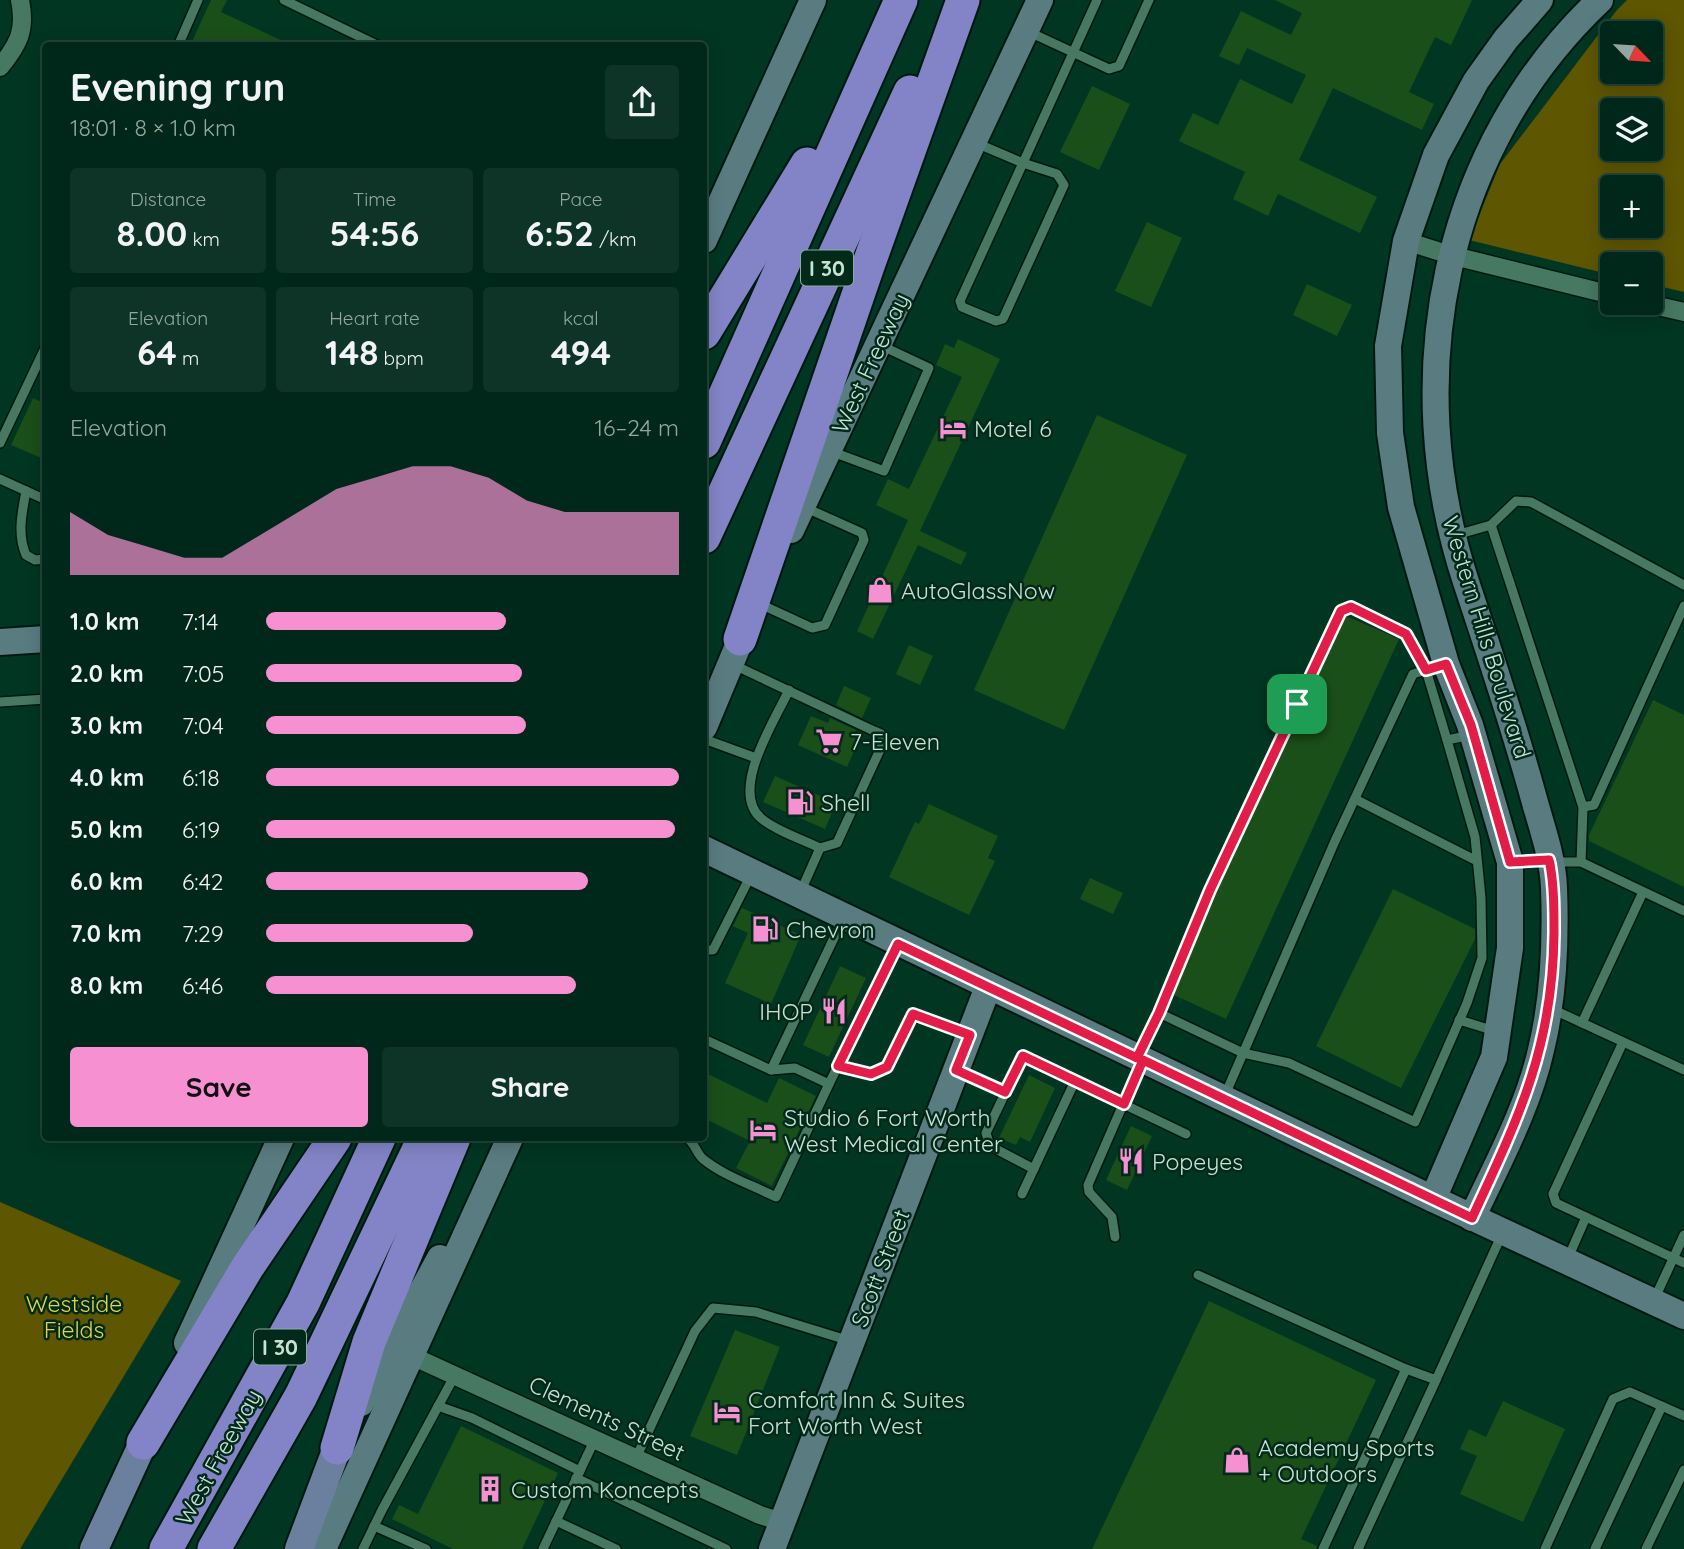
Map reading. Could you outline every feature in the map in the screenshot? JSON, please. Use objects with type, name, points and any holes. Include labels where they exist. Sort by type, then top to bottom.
[{"type":"highway","name":"I 30","points":[[707,435],[901,0]]},
{"type":"highway","name":"I 30","points":[[707,531],[953,0]]},
{"type":"highway","points":[[735,651],[795,504],[868,266],[963,0]]},
{"type":"highway","points":[[707,328],[886,32]]},
{"type":"highway","points":[[142,1443],[247,1268],[333,1141]]},
{"type":"highway","name":"West Freeway","points":[[166,1549],[303,1303],[378,1141]]},
{"type":"highway","name":"West Freeway","points":[[214,1549],[301,1396],[423,1141]]},
{"type":"highway","points":[[337,1448],[369,1342],[453,1141]]},
{"type":"main road","points":[[94,1549],[142,1443]]},
{"type":"main road","points":[[299,1549],[337,1448]]},
{"type":"street","points":[[0,67],[21,33],[24,21],[20,0]]},
{"type":"street","points":[[707,233],[813,0]]},
{"type":"street","name":"West Freeway","points":[[795,504],[828,451],[1040,0]]},
{"type":"street","name":"Western Hills Boulevard","points":[[1433,1199],[1480,1095],[1500,1032],[1510,948],[1510,862],[1473,734],[1436,667],[1401,507],[1390,433],[1388,346],[1406,241],[1436,155],[1461,107],[1500,48],[1540,0]]},
{"type":"street","name":"Western Hills Boulevard","points":[[1472,1218],[1531,1084],[1541,1052],[1554,968],[1554,884],[1511,713],[1464,578],[1446,500],[1437,427],[1437,345],[1441,298],[1450,255],[1477,176],[1511,108],[1556,44],[1600,0]]},
{"type":"street","points":[[1406,241],[1450,255],[1600,292]]},
{"type":"street","points":[[1663,307],[1684,312]]},
{"type":"street","points":[[0,642],[42,639]]},
{"type":"street","points":[[707,720],[735,651]]},
{"type":"street","points":[[707,851],[1472,1218],[1684,1316]]},
{"type":"street","points":[[707,866],[743,869]]},
{"type":"street","name":"Scott Street","points":[[772,1549],[988,987]]},
{"type":"street","points":[[142,1443],[280,1141]]},
{"type":"street","points":[[337,1448],[408,1313],[508,1141]]},
{"type":"street","points":[[323,1549],[509,1141]]},
{"type":"street","name":"Clements Street","points":[[412,1356],[760,1515],[782,1522]]},
{"type":"lane","points":[[180,42],[198,0]]},
{"type":"lane","points":[[284,0],[371,42]]},
{"type":"lane","points":[[973,141],[1023,163],[1058,174],[1064,185],[1003,319],[996,321],[962,307],[960,301],[1023,163],[1073,52],[1097,0]]},
{"type":"lane","points":[[1026,30],[1110,69],[1119,66],[1149,0]]},
{"type":"lane","points":[[828,451],[884,471],[929,368],[879,344]]},
{"type":"lane","points":[[0,443],[42,354]]},
{"type":"lane","points":[[0,479],[42,498]]},
{"type":"lane","points":[[26,491],[21,520],[21,543],[26,555],[35,560],[42,559]]},
{"type":"lane","points":[[1454,535],[1491,525],[1516,501],[1531,502],[1684,585]]},
{"type":"lane","points":[[755,602],[812,628],[825,625],[863,540],[862,533],[795,504]]},
{"type":"lane","points":[[1491,525],[1583,807],[1581,862]]},
{"type":"lane","points":[[1583,807],[1594,805],[1684,606]]},
{"type":"lane","points":[[1115,1237],[1112,1217],[1089,1192],[1088,1185],[1124,1104],[1140,1059],[1159,1013],[1210,890],[1341,611],[1351,607],[1406,634],[1436,667],[1447,740],[1475,836],[1482,958],[1459,1020],[1415,1122],[1289,1063],[1243,1053],[1159,1013]]},
{"type":"lane","points":[[735,651],[789,691],[881,734],[884,741],[837,843],[820,848],[763,821],[756,814],[748,788],[756,758],[789,691]]},
{"type":"lane","points":[[1223,1099],[1413,674],[1436,667]]},
{"type":"lane","points":[[32,699],[42,705]]},
{"type":"lane","points":[[0,702],[42,699]]},
{"type":"lane","points":[[1447,740],[1473,734]]},
{"type":"lane","points":[[707,740],[756,758]]},
{"type":"lane","points":[[1355,799],[1477,861]]},
{"type":"lane","points":[[1475,836],[1501,829]]},
{"type":"lane","points":[[798,896],[820,848]]},
{"type":"lane","points":[[1510,862],[1581,862],[1684,911]]},
{"type":"lane","points":[[707,950],[713,950],[743,869]]},
{"type":"lane","points":[[1581,1023],[1643,892]]},
{"type":"lane","points":[[771,1070],[844,918]]},
{"type":"lane","points":[[692,1141],[701,1157],[729,1175],[776,1196],[898,944]]},
{"type":"lane","points":[[1549,1008],[1684,1070]]},
{"type":"lane","points":[[838,1066],[871,1074],[887,1067],[913,1014],[970,1035]]},
{"type":"lane","points":[[1459,1020],[1500,1032]]},
{"type":"lane","points":[[707,1040],[771,1070],[795,1068],[829,1084]]},
{"type":"lane","points":[[1623,1042],[1553,1194],[1556,1203],[1684,1263]]},
{"type":"lane","points":[[1034,1169],[990,1146],[987,1141],[989,1124],[1023,1056],[1186,1134]]},
{"type":"lane","points":[[956,1070],[1005,1092]]},
{"type":"lane","points":[[1022,1194],[1075,1081]]},
{"type":"lane","points":[[1567,1261],[1586,1217]]},
{"type":"lane","points":[[1357,1549],[1503,1232]]},
{"type":"lane","points":[[1653,1301],[1684,1235]]},
{"type":"lane","points":[[1198,1275],[1436,1380]]},
{"type":"lane","points":[[636,1458],[695,1331],[713,1308],[756,1312],[851,1342]]},
{"type":"lane","points":[[1323,1549],[1406,1369]]},
{"type":"lane","points":[[363,1549],[455,1375]]},
{"type":"lane","points":[[1545,1549],[1613,1399],[1630,1392],[1684,1416]]},
{"type":"lane","points":[[438,1405],[472,1418],[726,1549]]},
{"type":"lane","points":[[1595,1549],[1662,1406]]},
{"type":"lane","points":[[543,1549],[595,1439]]},
{"type":"lane","points":[[1646,1549],[1684,1471]]},
{"type":"lane","points":[[556,1521],[616,1549]]},
{"type":"lane","points":[[374,1526],[426,1549]]},
{"type":"green space","points":[[1627,0],[1684,0],[1684,292],[1663,287],[1663,252],[1600,252],[1600,272],[1469,240],[1500,164],[1600,32],[1600,84],[1663,84],[1663,21],[1609,21]]},
{"type":"green space","name":"Westside Fields","points":[[0,1202],[181,1281],[20,1549],[0,1549]]},
{"type":"building","points":[[211,0],[227,0],[221,12],[285,42],[192,42]]},
{"type":"building","points":[[1275,0],[1472,0],[1451,45],[1435,37],[1409,92],[1434,104],[1422,130],[1333,88],[1299,160],[1377,197],[1360,233],[1278,194],[1268,216],[1233,199],[1245,172],[1179,141],[1193,113],[1218,125],[1240,79],[1292,104],[1306,75],[1247,48],[1239,65],[1219,56],[1241,11],[1291,35],[1302,13]]},
{"type":"building","points":[[1092,86],[1130,104],[1099,170],[1060,152]]},
{"type":"building","points":[[1147,222],[1182,238],[1151,307],[1115,291]]},
{"type":"building","points":[[1307,284],[1352,305],[1337,336],[1293,315]]},
{"type":"building","name":"Motel 6","points":[[958,339],[1000,359],[920,531],[967,553],[961,565],[918,545],[873,639],[857,631],[908,520],[876,505],[888,479],[909,489],[962,377],[936,365],[945,344],[954,348]]},
{"type":"building","points":[[33,398],[42,402],[42,458],[11,445]]},
{"type":"building","points":[[1097,415],[1187,455],[1064,730],[974,690]]},
{"type":"building","points":[[1346,616],[1399,639],[1226,1019],[1174,995],[1216,893]]},
{"type":"building","points":[[909,645],[933,656],[920,685],[896,674]]},
{"type":"building","points":[[844,686],[871,698],[862,718],[836,705]]},
{"type":"building","points":[[1653,700],[1684,715],[1684,887],[1589,841],[1589,835]]},
{"type":"building","name":"7-Eleven","points":[[811,716],[828,723],[830,718],[856,730],[854,734],[860,737],[847,767],[798,745]]},
{"type":"building","name":"Shell","points":[[775,776],[836,803],[825,829],[763,802]]},
{"type":"building","points":[[929,804],[998,836],[988,858],[995,861],[969,915],[889,877],[915,822],[919,824]]},
{"type":"building","points":[[1090,878],[1123,893],[1113,914],[1080,899]]},
{"type":"building","points":[[1393,889],[1475,929],[1475,939],[1401,1088],[1316,1046]]},
{"type":"building","points":[[742,908],[801,935],[771,1004],[725,983],[748,933],[733,926]]},
{"type":"building","name":"IHOP","points":[[840,966],[866,978],[829,1057],[803,1045]]},
{"type":"building","name":"Studio 6 Fort Worth West Medical Center","points":[[707,1073],[767,1103],[779,1078],[816,1096],[772,1186],[736,1168],[750,1141],[707,1120]]},
{"type":"building","points":[[1029,1075],[1055,1088],[1030,1142],[1020,1137],[1016,1145],[999,1138]]},
{"type":"building","points":[[1131,1126],[1152,1136],[1127,1190],[1106,1180]]},
{"type":"building","name":"Academy Sports + Outdoors","points":[[1209,1301],[1376,1380],[1301,1539],[1317,1546],[1316,1549],[1092,1549]]},
{"type":"building","name":"Comfort Inn & Suites Fort Worth West","points":[[735,1330],[780,1347],[737,1455],[690,1436]]},
{"type":"building","points":[[1503,1401],[1565,1429],[1523,1522],[1460,1494],[1477,1456],[1460,1449],[1469,1429],[1486,1437]]},
{"type":"building","name":"Custom Koncepts","points":[[461,1426],[558,1473],[522,1549],[453,1549],[392,1519],[399,1505],[418,1514]]},
{"type":"place","name":"Motel 6","points":[[953,428]]},
{"type":"place","name":"AutoGlassNow","points":[[880,590]]},
{"type":"place","name":"7-Eleven","points":[[829,741]]},
{"type":"place","name":"Shell","points":[[800,802]]},
{"type":"place","name":"Chevron","points":[[765,929]]},
{"type":"place","name":"IHOP","points":[[834,1011]]},
{"type":"place","name":"Studio 6 Fort Worth West Medical Center","points":[[763,1130]]},
{"type":"place","name":"Popeyes","points":[[1131,1161]]},
{"type":"place","name":"Comfort Inn & Suites Fort Worth West","points":[[727,1412]]},
{"type":"place","name":"Academy Sports + Outdoors","points":[[1237,1460]]},
{"type":"place","name":"Custom Koncepts","points":[[490,1489]]},
{"type":"route","points":[[1351,607],[1406,634],[1426,670],[1446,664],[1471,725],[1510,862],[1549,860],[1554,884],[1554,968],[1541,1052],[1515,1125],[1472,1218],[1143,1060],[1124,1104],[1023,1056],[1005,1092],[956,1070],[970,1035],[913,1014],[887,1067],[871,1074],[838,1066],[898,944],[1137,1058],[1159,1013],[1210,890],[1297,704],[1341,611],[1351,607]]}]
